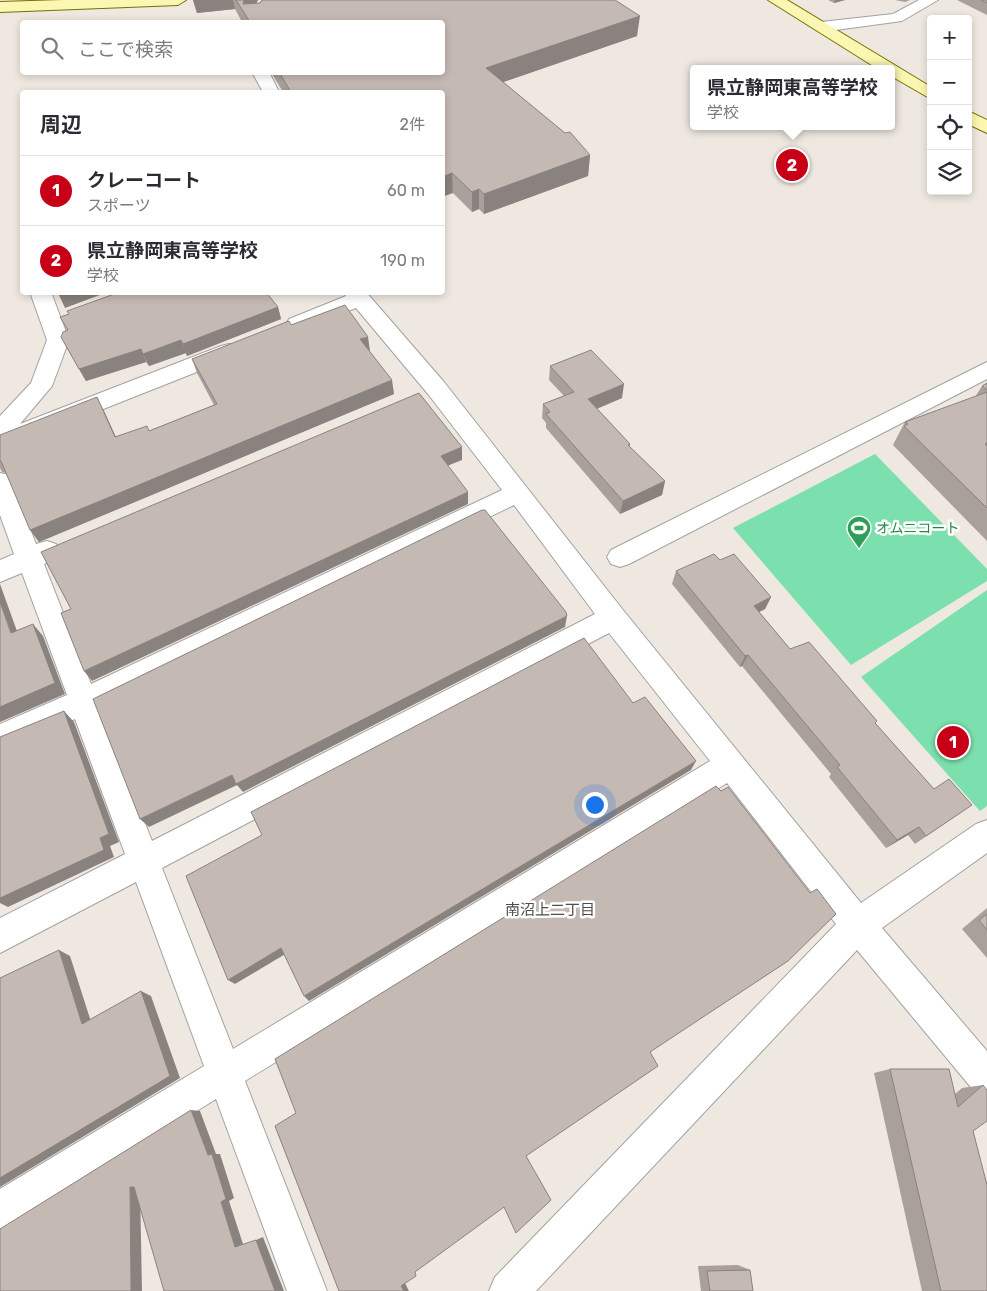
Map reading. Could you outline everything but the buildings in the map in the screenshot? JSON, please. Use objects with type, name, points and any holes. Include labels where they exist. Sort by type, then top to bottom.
[{"type":"street","points":[[0,7],[178,0]]},
{"type":"street","points":[[776,0],[883,65]]},
{"type":"street","points":[[821,27],[897,18],[930,0]]},
{"type":"street","points":[[895,72],[927,92]]},
{"type":"street","points":[[262,75],[270,90]]},
{"type":"street","points":[[972,119],[987,128]]},
{"type":"street","points":[[0,431],[41,386],[58,340],[60,319],[42,295]]},
{"type":"street","points":[[276,332],[356,296],[427,392],[517,492],[582,574],[613,618],[858,925],[987,1078]]},
{"type":"street","points":[[0,441],[248,343]]},
{"type":"street","points":[[620,556],[987,370]]},
{"type":"street","points":[[0,482],[85,701],[307,1291]]},
{"type":"street","points":[[0,738],[85,701],[517,492]]},
{"type":"street","points":[[0,571],[66,543]]},
{"type":"street","points":[[0,936],[144,859],[613,618]]},
{"type":"street","points":[[0,1211],[224,1072],[731,764]]},
{"type":"street","points":[[509,1291],[858,925],[987,835]]},
{"type":"green space","name":"オムニコート","points":[[875,454],[987,569],[987,581],[851,665],[733,528]]},
{"type":"green space","points":[[987,590],[987,806],[980,811],[861,677]]},
{"type":"place","name":"県立静岡東高等学校","points":[[792,165]]},
{"type":"place","name":"オムニコート","points":[[859,549]]},
{"type":"place","name":"クレーコート","points":[[953,742]]},
{"type":"district","name":"南沼上二丁目","points":[[550,910]]}]
